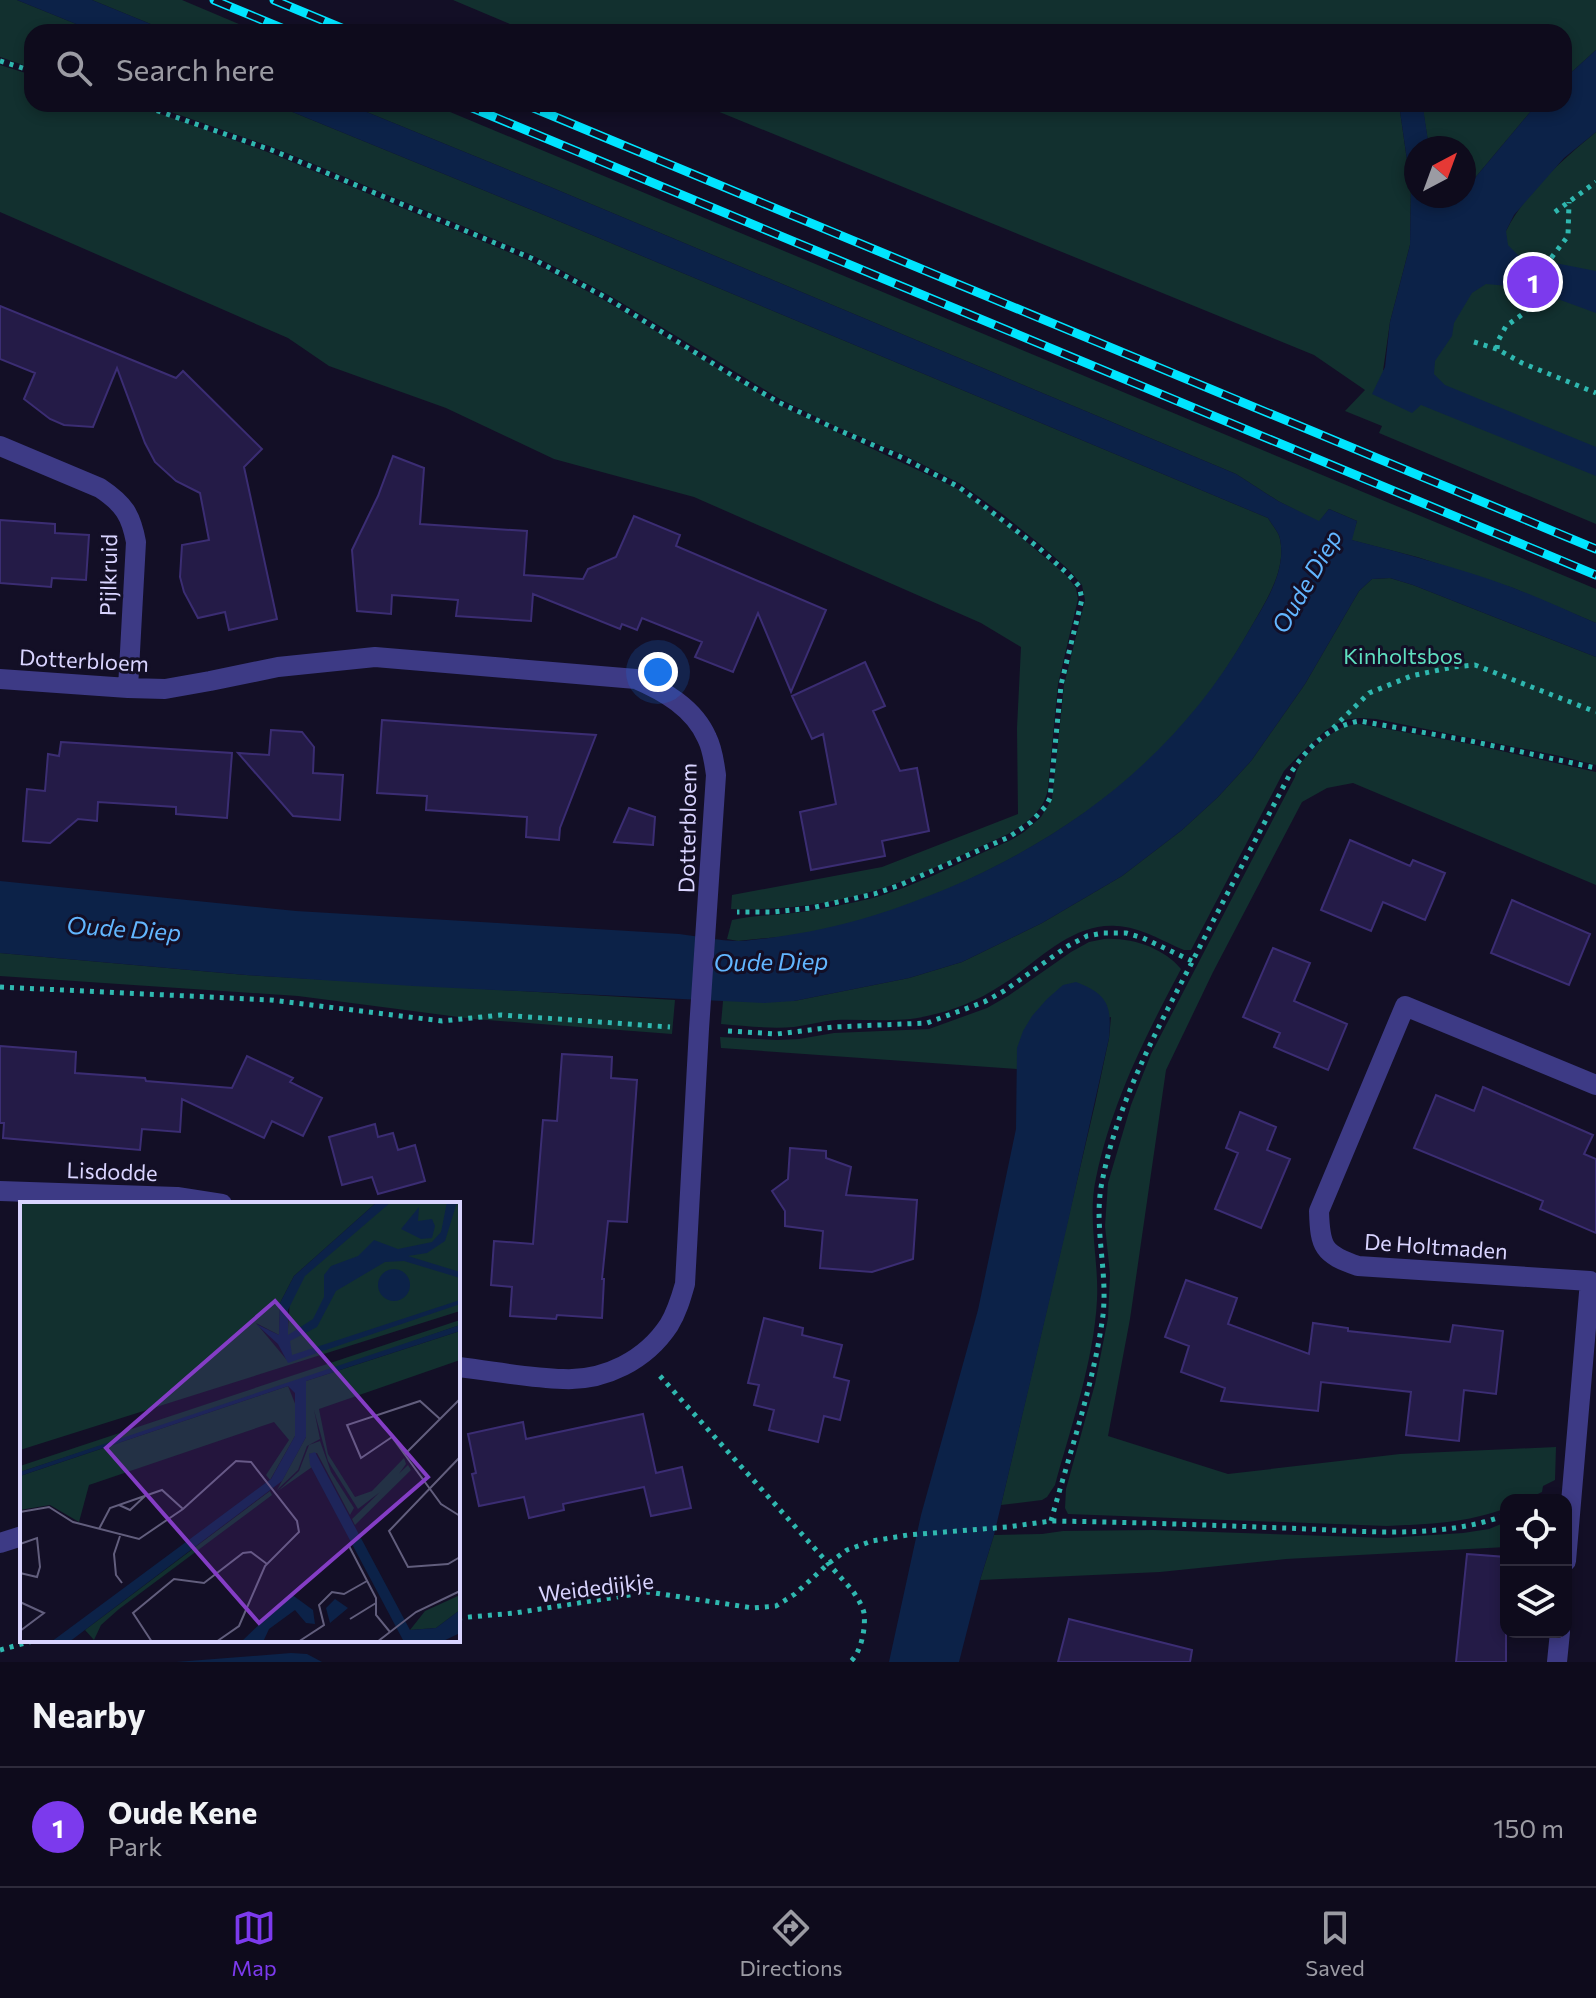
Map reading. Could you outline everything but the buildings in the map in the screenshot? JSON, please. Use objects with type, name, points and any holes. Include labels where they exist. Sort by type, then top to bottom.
[{"type":"street","name":"Pijlkruid","points":[[0,446],[100,488],[125,509],[136,542],[128,688]]},
{"type":"street","name":"Dotterbloem","points":[[0,679],[165,689],[278,667],[375,657],[636,679],[659,689],[682,705],[706,735],[716,775],[685,1284],[678,1305],[657,1341],[641,1355],[618,1369],[592,1377],[565,1379],[460,1367]]},
{"type":"street","name":"De Holtmaden","points":[[1572,1524],[1587,1430],[1590,1281],[1358,1266],[1339,1260],[1324,1247],[1319,1232],[1319,1211],[1405,1006],[1596,1085]]},
{"type":"street","name":"Lisdodde","points":[[0,1191],[177,1197],[209,1202]]},
{"type":"street","points":[[0,1543],[20,1537]]},
{"type":"street","points":[[1557,1662],[1559,1638]]},
{"type":"path","points":[[0,61],[24,68]]},
{"type":"path","points":[[161,112],[274,151],[531,258],[605,297],[778,402],[903,458],[959,487],[1039,548],[1079,586],[1082,599],[1061,685],[1052,788],[1046,806],[1031,822],[1009,837],[874,894],[811,908],[773,912],[708,911]]},
{"type":"path","points":[[1555,212],[1596,182]]},
{"type":"path","points":[[1497,349],[1506,326],[1523,314],[1539,293],[1548,262],[1568,236],[1569,202]]},
{"type":"path","points":[[1474,342],[1497,349],[1522,363],[1596,393]]},
{"type":"path","points":[[1051,1521],[1089,1383],[1102,1317],[1104,1275],[1098,1226],[1105,1168],[1134,1078],[1290,774],[1303,755],[1369,693],[1411,676],[1453,667],[1475,665],[1596,712]]},
{"type":"path","points":[[1328,732],[1345,723],[1375,723],[1596,768]]},
{"type":"path","points":[[0,987],[271,1000],[442,1021],[501,1015],[777,1034],[833,1027],[927,1023],[984,1002],[1068,946],[1087,936],[1103,933],[1126,933],[1163,946],[1192,961]]},
{"type":"path","points":[[641,1355],[852,1590],[864,1616],[857,1656],[850,1662]]},
{"type":"path","name":"Weidedijkje","points":[[460,1618],[515,1613],[648,1592],[753,1608],[776,1606],[847,1550],[872,1541],[1051,1521],[1387,1532],[1462,1527],[1500,1517]]},
{"type":"path","points":[[0,1650],[29,1642]]},
{"type":"green space","points":[[0,0],[17,0],[76,24],[24,24],[24,65],[0,57]]},
{"type":"green space","points":[[92,0],[182,0],[239,24],[150,24]]},
{"type":"green space","points":[[453,0],[1596,0],[1596,50],[1572,72],[1572,24],[510,24]]},
{"type":"green space","points":[[0,65],[24,72],[24,112],[155,112],[273,154],[530,261],[604,300],[777,404],[958,489],[1066,575],[1076,588],[1078,599],[1058,684],[1048,788],[1043,803],[1028,821],[1008,834],[931,870],[883,888],[808,905],[731,909],[732,895],[882,867],[1018,814],[1017,728],[1021,647],[981,623],[694,497],[554,459],[446,408],[329,366],[288,338],[0,212]]},
{"type":"green space","points":[[171,112],[293,112],[1268,518],[1279,536],[1281,551],[1273,586],[1232,659],[1181,728],[1134,775],[1050,836],[955,886],[857,922],[801,934],[738,941],[727,939],[732,920],[833,907],[908,886],[1011,840],[1041,817],[1052,799],[1064,685],[1085,600],[1082,585],[1041,545],[961,484],[780,399],[607,294],[532,255],[275,148]]},
{"type":"green space","points":[[367,112],[450,112],[1596,589],[1596,623],[1513,588],[1417,557],[1351,540],[1357,521],[1329,509],[1319,522],[1236,474]]},
{"type":"green space","points":[[720,112],[1400,112],[1404,139],[1404,208],[1411,208],[1410,245],[1390,322],[1383,371],[1506,231],[1534,190],[1596,132],[1596,524],[1379,433],[1382,426],[1345,411],[1365,390],[1314,355]]},
{"type":"green space","points":[[1423,112],[1530,112],[1476,177],[1476,136],[1427,136]]},
{"type":"green space","name":"Kinholtsbos","points":[[1390,578],[1596,657],[1596,765],[1376,719],[1344,720],[1326,730],[1284,771],[1191,950],[1184,950],[1134,929],[1099,927],[1069,938],[983,996],[936,1014],[905,1019],[836,1020],[785,1028],[721,1024],[723,1001],[794,1001],[909,978],[962,962],[1042,923],[1122,876],[1182,830],[1251,761],[1305,684],[1359,591],[1372,579]]},
{"type":"green space","points":[[1359,724],[1470,744],[1596,772],[1596,885],[1353,783],[1327,788],[1302,802],[1213,972],[1166,1070],[1130,1319],[1108,1436],[1228,1474],[1400,1454],[1556,1447],[1555,1480],[1543,1486],[1542,1492],[1538,1494],[1500,1494],[1500,1510],[1492,1513],[1462,1520],[1418,1524],[1387,1526],[1068,1514],[1065,1508],[1066,1489],[1095,1384],[1108,1318],[1110,1274],[1105,1226],[1108,1183],[1131,1105],[1151,1054],[1297,770],[1315,747],[1346,726]]},
{"type":"green space","points":[[1104,939],[1146,945],[1166,955],[1181,969],[1120,1096],[1096,1178],[1093,1209],[1097,1285],[1095,1323],[1081,1393],[1055,1485],[1042,1500],[1001,1505],[1095,1104],[1111,1017],[1017,1048],[1017,1069],[721,1048],[720,1037],[777,1040],[834,1033],[929,1029],[987,1008],[1071,952],[1089,942]]},
{"type":"green space","points":[[0,953],[246,975],[675,1000],[672,1034],[474,1019],[298,996],[0,976]]},
{"type":"green space","points":[[1500,1524],[1500,1547],[1286,1559],[1160,1572],[980,1580],[994,1535],[1153,1530],[1387,1538],[1489,1529]]},
{"type":"water","points":[[17,0],[92,0],[150,24],[76,24]]},
{"type":"water","points":[[1596,50],[1596,132],[1564,158],[1514,215],[1506,231],[1508,245],[1519,256],[1596,271],[1596,313],[1544,294],[1486,284],[1472,293],[1454,323],[1452,336],[1435,361],[1434,374],[1445,385],[1596,447],[1596,476],[1421,405],[1412,413],[1372,394],[1385,367],[1390,322],[1410,245],[1411,208],[1476,208],[1476,177],[1530,112],[1572,112],[1572,72]]},
{"type":"water","name":"Oude Diep","points":[[293,112],[367,112],[1236,474],[1278,501],[1319,521],[1329,509],[1357,521],[1352,540],[1491,580],[1596,623],[1596,657],[1413,585],[1390,578],[1372,579],[1359,591],[1305,684],[1251,761],[1182,830],[1122,876],[1042,923],[962,962],[909,978],[794,1001],[764,1003],[413,986],[0,953],[0,881],[296,911],[679,934],[731,941],[796,934],[862,919],[932,895],[987,871],[1088,810],[1134,773],[1176,731],[1214,685],[1260,612],[1280,564],[1280,539],[1268,518]]},
{"type":"water","points":[[1400,112],[1424,112],[1427,136],[1404,136],[1404,139]]},
{"type":"water","points":[[1076,982],[1095,991],[1106,1002],[1110,1017],[1109,1038],[994,1535],[959,1662],[889,1662],[921,1515],[978,1310],[1016,1129],[1017,1048],[1032,1016],[1047,999],[1063,985]]},
{"type":"water","points":[[307,1654],[322,1662],[176,1662]]},
{"type":"railway","points":[[214,0],[272,24]]},
{"type":"railway","points":[[274,0],[332,24]]},
{"type":"railway","points":[[482,112],[1596,575]]},
{"type":"railway","points":[[543,112],[1596,549]]},
{"type":"place","name":"Oude Kene","points":[[1533,282]]}]
